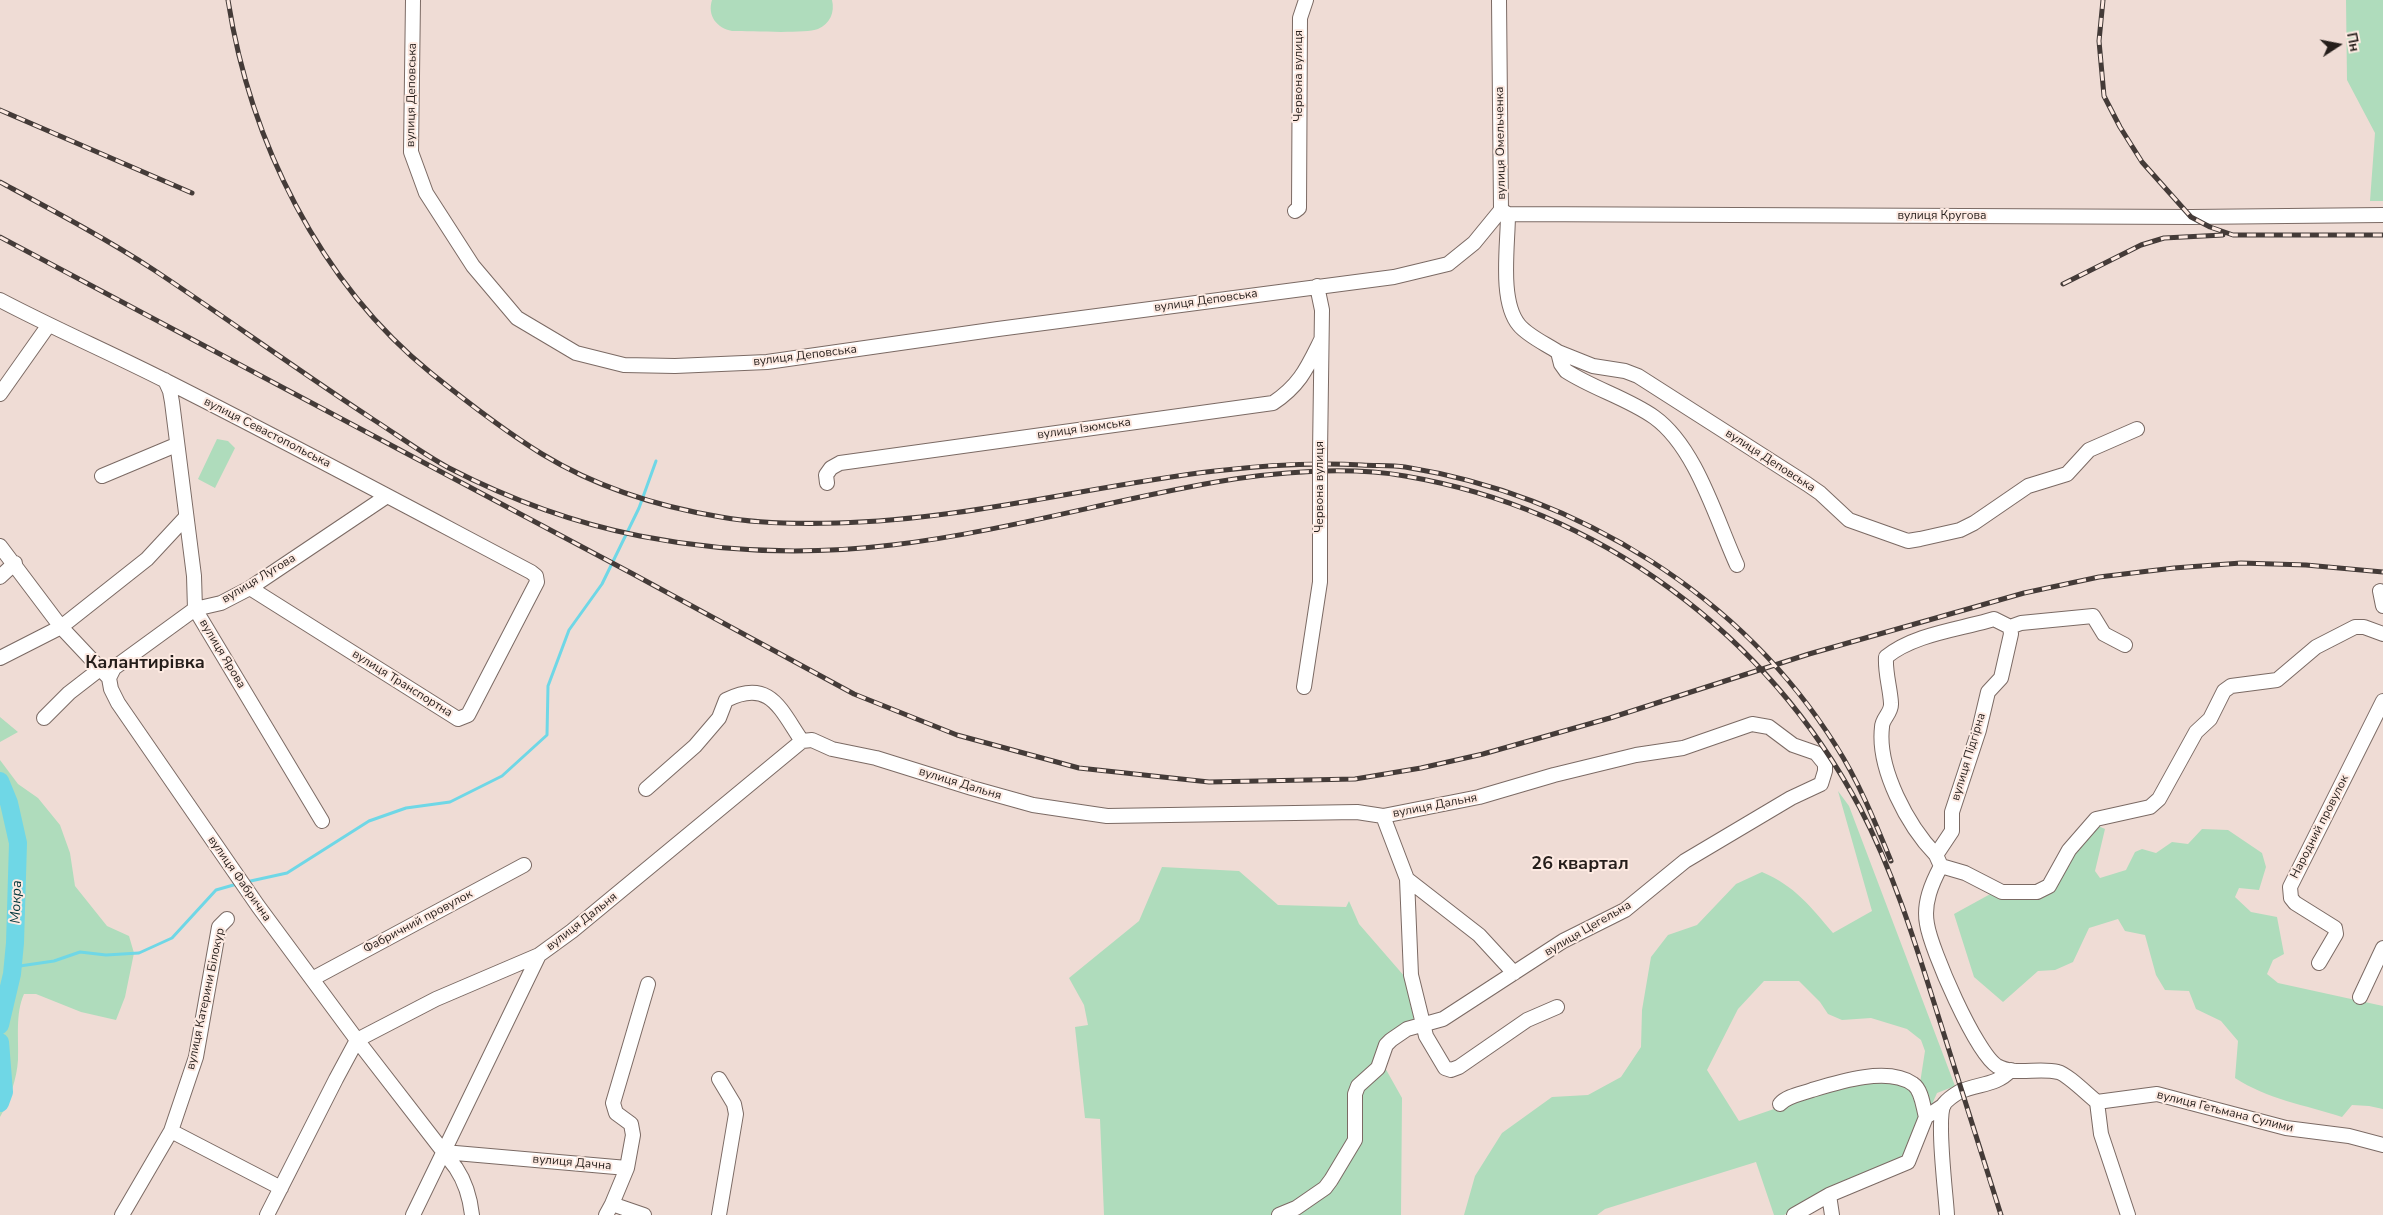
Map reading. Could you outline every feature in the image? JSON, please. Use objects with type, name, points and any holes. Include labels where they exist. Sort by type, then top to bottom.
[{"type":"street","name":"вулиця Деповська","points":[[413,0],[410,152],[426,193],[473,266],[517,318],[576,353],[624,364],[675,366],[767,362],[998,329],[1394,277],[1448,264]]},
{"type":"street","name":"Червона вулиця","points":[[1295,211],[1299,208],[1300,18],[1306,0]]},
{"type":"street","name":"вулиця Омельченка","points":[[1448,264],[1474,243],[1505,212],[1499,0]]},
{"type":"street","name":"вулиця Деповська","points":[[1505,212],[1507,294],[1511,313],[1520,327],[1558,352],[1593,366],[1625,371],[1638,376],[1807,484],[1848,520],[1908,541],[1960,530],[1986,516],[2028,486],[2067,474],[2089,450],[2137,429]]},
{"type":"street","name":"вулиця Кругова","points":[[1505,212],[2171,217],[2383,215]]},
{"type":"street","name":"Червона вулиця","points":[[1304,687],[1320,582],[1322,310],[1317,286]]},
{"type":"street","name":"вулиця Севастопольська","points":[[0,300],[48,326],[165,380],[531,572]]},
{"type":"street","points":[[0,394],[48,326]]},
{"type":"street","name":"вулиця Ізюмська","points":[[827,482],[826,474],[831,468],[840,463],[1272,403],[1290,391],[1306,369],[1321,340]]},
{"type":"street","name":"вулиця Деповська","points":[[1558,352],[1561,364],[1566,371],[1624,398],[1654,418],[1681,443],[1698,476],[1737,566]]},
{"type":"street","name":"вулиця Ярова","points":[[165,380],[170,390],[172,402],[176,446],[194,576],[195,609],[322,820]]},
{"type":"street","points":[[102,476],[176,446]]},
{"type":"street","name":"вулиця Лугова","points":[[44,718],[69,693],[114,668],[195,609],[221,604],[250,588],[388,496]]},
{"type":"street","points":[[0,658],[61,626],[147,559],[186,518]]},
{"type":"street","name":"вулиця Фабрична","points":[[0,546],[15,563],[35,595],[104,674],[118,704],[258,906],[357,1040],[444,1152],[465,1182],[472,1215]]},
{"type":"street","points":[[0,577],[15,563]]},
{"type":"street","name":"вулиця Транспортна","points":[[250,588],[458,719],[468,716],[536,582],[536,576],[531,572]]},
{"type":"street","points":[[2380,590],[2383,606]]},
{"type":"street","points":[[2125,645],[2104,634],[2093,616],[2022,623],[2010,627],[1994,620],[1923,638],[1896,649],[1886,657],[1891,705],[1882,728],[1885,761],[1902,810],[1921,840],[1939,861],[2002,892],[2037,892],[2049,886],[2069,850],[2096,819],[2150,807],[2159,799],[2196,732],[2210,720],[2224,692],[2239,683],[2259,684],[2277,680],[2316,647],[2356,627],[2364,627],[2383,634]]},
{"type":"street","name":"вулиця Підгірна","points":[[2010,627],[2001,678],[1988,692],[1979,730],[1952,812],[1952,831],[1939,861],[1926,907],[1927,924],[1952,994],[1975,1038],[1997,1066],[2011,1070]]},
{"type":"street","points":[[646,789],[695,746],[719,718],[726,700],[742,692],[758,693],[773,698],[802,741]]},
{"type":"street","name":"Народний провулок","points":[[2319,963],[2336,934],[2335,928],[2295,903],[2291,898],[2290,887],[2383,701]]},
{"type":"street","name":"вулиця Дальня","points":[[357,1040],[436,1000],[539,955],[572,931],[802,741],[812,740],[832,748],[876,758],[1033,805],[1107,816],[1357,812],[1383,816],[1479,798],[1554,775],[1636,755],[1683,748],[1752,724],[1769,726],[1793,745],[1813,750],[1825,764],[1825,771]]},
{"type":"street","name":"вулиця Цегельна","points":[[1279,1215],[1296,1208],[1325,1188],[1355,1140],[1355,1094],[1358,1086],[1378,1068],[1386,1045],[1391,1040],[1407,1029],[1443,1019],[1563,941],[1625,910],[1685,861],[1791,798],[1821,784],[1825,771]]},
{"type":"street","points":[[1383,816],[1407,879],[1411,975],[1422,1024],[1430,1045],[1445,1068],[1451,1070],[1459,1067],[1533,1016],[1557,1007]]},
{"type":"street","name":"Фабричний провулок","points":[[312,979],[524,865]]},
{"type":"street","points":[[1407,879],[1479,935],[1514,973]]},
{"type":"street","name":"вулиця Катерини Білокур","points":[[122,1215],[171,1131],[196,1058],[219,927],[228,919]]},
{"type":"street","points":[[2360,997],[2383,948]]},
{"type":"street","points":[[413,1215],[539,955]]},
{"type":"street","points":[[627,1168],[633,1136],[631,1124],[616,1113],[613,1102],[648,984]]},
{"type":"street","points":[[267,1215],[357,1040]]},
{"type":"street","points":[[1794,1215],[1829,1195],[1908,1162],[1926,1116],[1944,1105],[1952,1096],[1962,1091],[2002,1080],[2011,1070],[2059,1072],[2096,1102],[2101,1134],[2128,1215]]},
{"type":"street","points":[[1780,1104],[1796,1095],[1844,1080],[1872,1076],[1895,1078],[1914,1085],[1919,1093],[1926,1116]]},
{"type":"street","points":[[719,1079],[734,1104],[736,1114],[719,1215]]},
{"type":"street","name":"вулиця Гетьмана Сулими","points":[[2096,1102],[2157,1094],[2286,1128],[2348,1136],[2383,1145]]},
{"type":"street","points":[[1944,1105],[1942,1126],[1947,1215]]},
{"type":"street","points":[[171,1131],[281,1188]]},
{"type":"street","name":"вулиця Дачна","points":[[444,1152],[627,1168],[609,1209],[644,1215]]},
{"type":"street","points":[[1829,1195],[1832,1215]]},
{"type":"green space","points":[[712,0],[832,0],[833,9],[831,17],[826,24],[811,31],[732,31],[722,27],[714,20],[711,11]]},
{"type":"green space","points":[[2346,0],[2383,0],[2383,201],[2370,201],[2375,133],[2347,80]]},
{"type":"green space","points":[[217,439],[228,441],[235,448],[215,488],[198,479]]},
{"type":"green space","points":[[0,717],[18,732],[0,742]]},
{"type":"green space","points":[[0,760],[18,784],[38,798],[60,825],[70,853],[75,886],[107,926],[129,936],[134,953],[125,997],[116,1020],[81,1012],[36,994],[24,994],[18,1018],[16,1074],[0,1117]]},
{"type":"green space","points":[[1838,791],[1849,806],[1955,1086],[1937,1093],[1929,1111],[1920,1083],[1925,1051],[1921,1040],[1907,1029],[1871,1018],[1842,1020],[1828,1014],[1820,1002],[1799,981],[1764,981],[1738,1009],[1707,1070],[1739,1121],[1777,1108],[1797,1098],[1873,1079],[1911,1087],[1921,1121],[1904,1159],[1826,1192],[1784,1215],[1774,1215],[1756,1162],[1605,1209],[1597,1215],[1464,1215],[1475,1176],[1502,1133],[1552,1097],[1588,1095],[1621,1077],[1641,1047],[1642,1010],[1651,957],[1668,935],[1697,925],[1736,884],[1762,872],[1774,878],[1793,890],[1833,933],[1872,911]]},
{"type":"green space","points":[[2096,825],[2105,829],[2095,871],[2100,878],[2126,870],[2135,852],[2142,849],[2156,853],[2172,842],[2188,844],[2202,829],[2228,830],[2262,853],[2266,867],[2259,890],[2239,888],[2235,897],[2251,912],[2277,917],[2284,954],[2273,960],[2267,974],[2278,983],[2383,1006],[2383,1109],[2352,1105],[2342,1117],[2273,1096],[2235,1078],[2238,1041],[2221,1021],[2196,1009],[2189,991],[2165,990],[2156,975],[2145,935],[2125,931],[2118,919],[2089,928],[2073,962],[2055,970],[2038,971],[2003,1002],[1974,977],[1954,914],[1994,892],[2038,894]]},
{"type":"green space","points":[[1162,867],[1239,871],[1278,905],[1346,907],[1349,901],[1359,924],[1405,977],[1414,1020],[1385,1040],[1384,1066],[1402,1098],[1401,1215],[1104,1215],[1100,1119],[1085,1118],[1075,1027],[1088,1025],[1084,1005],[1069,978],[1139,921]]},
{"type":"waterway","points":[[246,882],[287,873],[369,821],[406,808],[450,802],[502,776],[547,735],[548,686],[569,630],[602,584],[639,508],[656,461]]},
{"type":"waterway","name":"Мокра","points":[[0,781],[9,803],[18,843],[15,943],[12,974],[0,1025]]},
{"type":"waterway","points":[[13,967],[54,961],[80,952],[106,955],[139,953],[172,938],[216,890],[237,884]]},
{"type":"waterway","name":"Мокра","points":[[0,1042],[4,1092],[0,1103]]},
{"type":"railway","points":[[228,0],[238,53],[253,105],[272,156],[296,205],[323,252],[355,296],[391,337],[431,373],[499,425],[563,466],[606,486],[675,508],[735,519],[794,523],[885,521],[932,516],[1168,477],[1270,466],[1307,464],[1400,466],[1470,481],[1533,501],[1593,528],[1650,561],[1704,599],[1753,643],[1798,692],[1836,746],[1873,817],[1891,861]]},
{"type":"railway","points":[[2103,0],[2099,41],[2104,96],[2120,127],[2142,162],[2191,217],[2210,227],[2233,235],[2383,235]]},
{"type":"railway","points":[[0,110],[192,193]]},
{"type":"railway","points":[[0,182],[97,235],[154,270],[346,402],[439,463],[518,500],[566,517],[615,531],[702,546],[734,549],[797,551],[861,548],[974,532],[1238,478],[1286,473],[1359,471],[1405,476],[1477,493],[1545,517],[1610,550],[1671,589],[1727,635],[1777,687],[1822,745],[1860,808],[1883,857],[1911,933],[2001,1215]]},
{"type":"railway","points":[[2063,284],[2141,245],[2164,238],[2223,235]]},
{"type":"railway","points":[[0,237],[633,574],[854,694],[957,735],[1079,768],[1209,782],[1355,779],[1421,768],[1483,754],[1610,718],[1809,654],[2024,593],[2099,577],[2174,568],[2241,563],[2306,565],[2383,572]]},
{"type":"district","name":"Калантирівка","points":[[145,664]]},
{"type":"district","name":"26 квартал","points":[[1580,865]]}]
